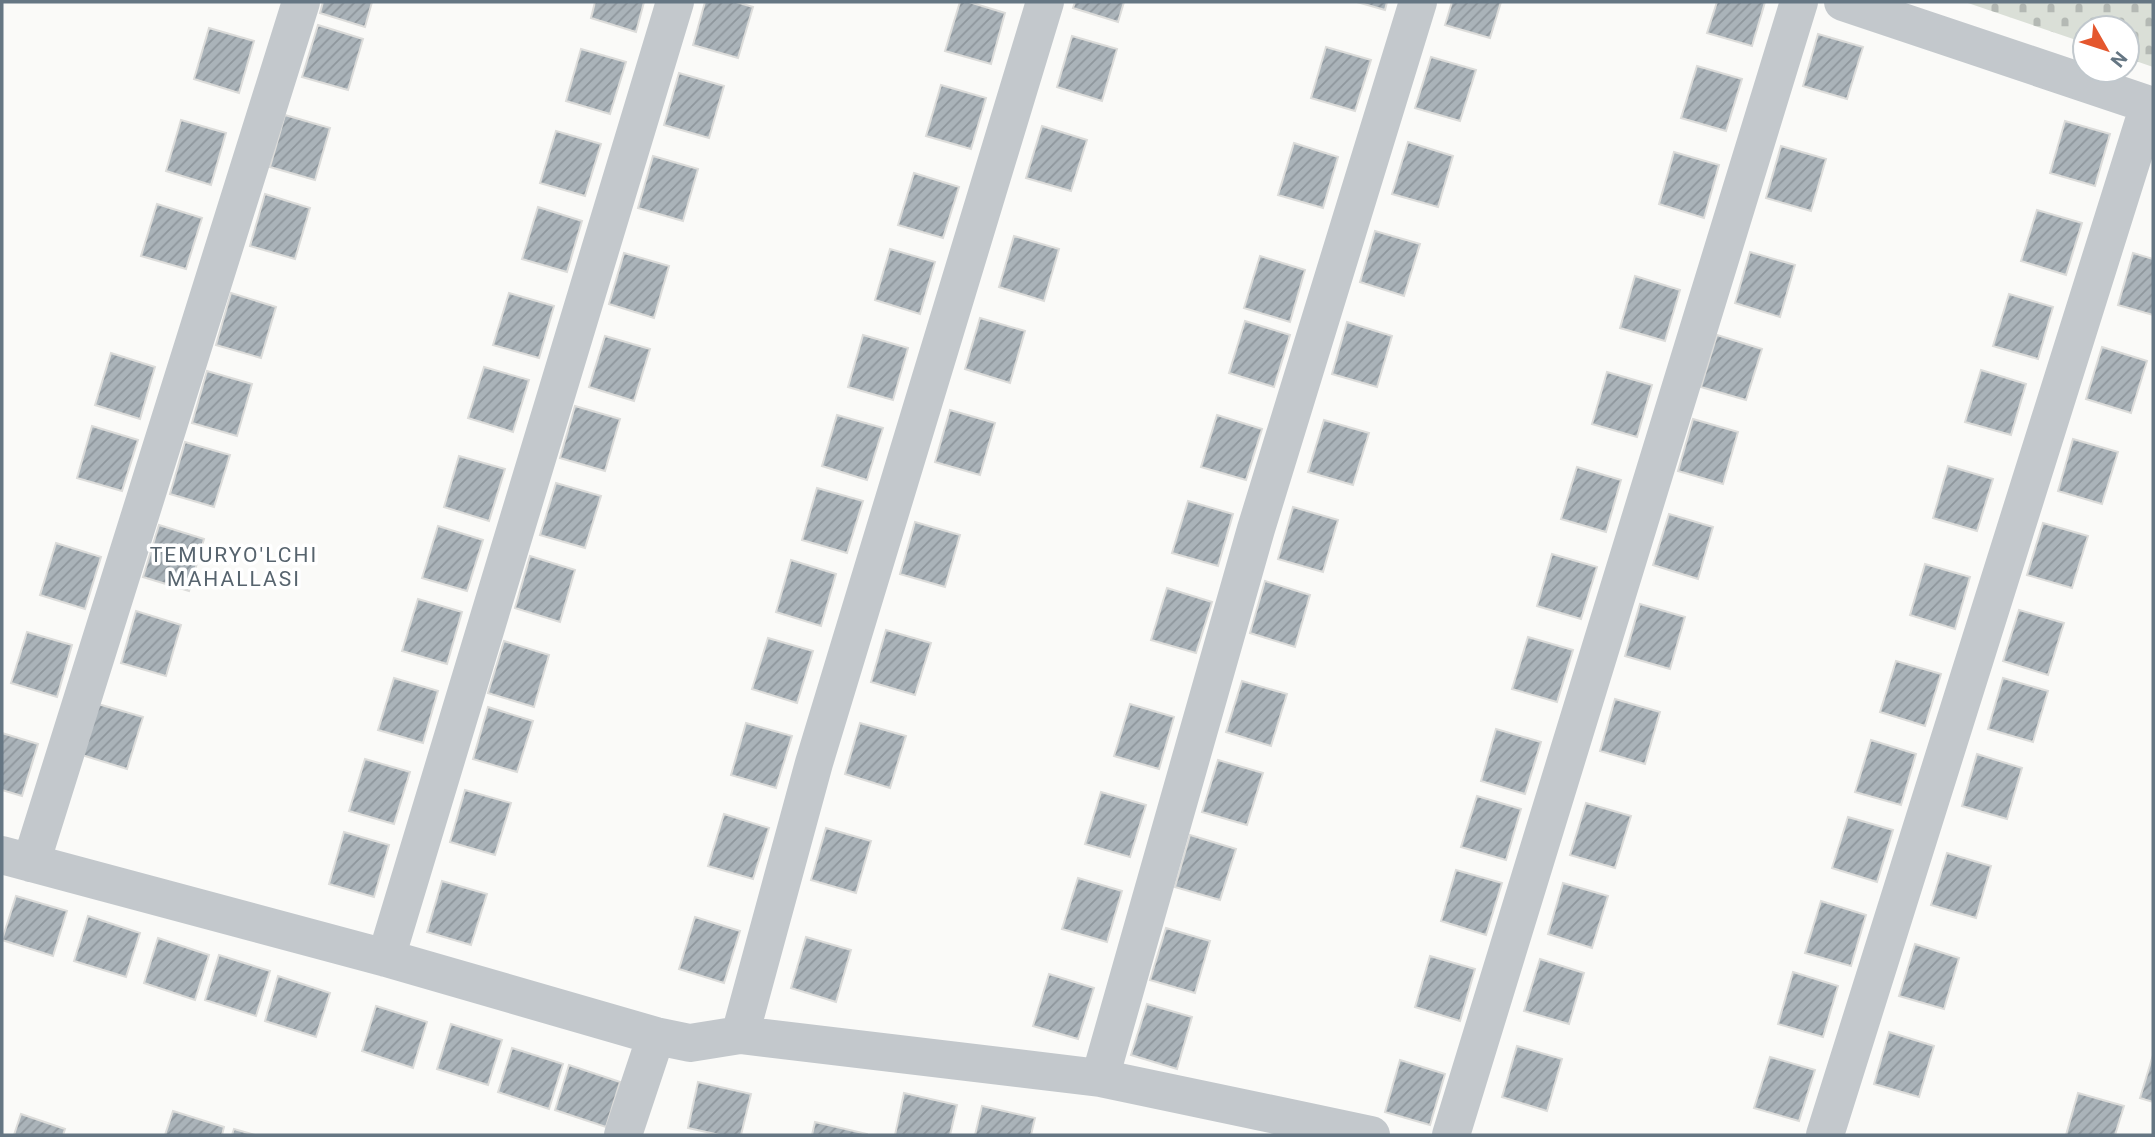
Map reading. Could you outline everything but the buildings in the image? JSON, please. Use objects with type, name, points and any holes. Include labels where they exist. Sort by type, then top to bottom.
[{"type":"street","points":[[301,2],[17,859],[386,958],[656,1036],[690,1042],[740,1035],[1100,1078],[1371,1135]]},
{"type":"street","points":[[386,958],[676,2]]},
{"type":"street","points":[[740,1035],[814,763],[1045,2]]},
{"type":"street","points":[[1100,1078],[1256,529],[1418,2]]},
{"type":"street","points":[[1451,1135],[1799,2]]},
{"type":"street","points":[[1825,1135],[2151,106],[1843,2]]},
{"type":"street","points":[[623,1135],[656,1036]]},
{"type":"green space","points":[[1965,2],[2153,2],[2153,67],[2141,63],[2141,14],[2071,14],[2071,38]]},
{"type":"district","name":"TEMURYO'LCHI MAHALLASI","points":[[234,567]]}]
